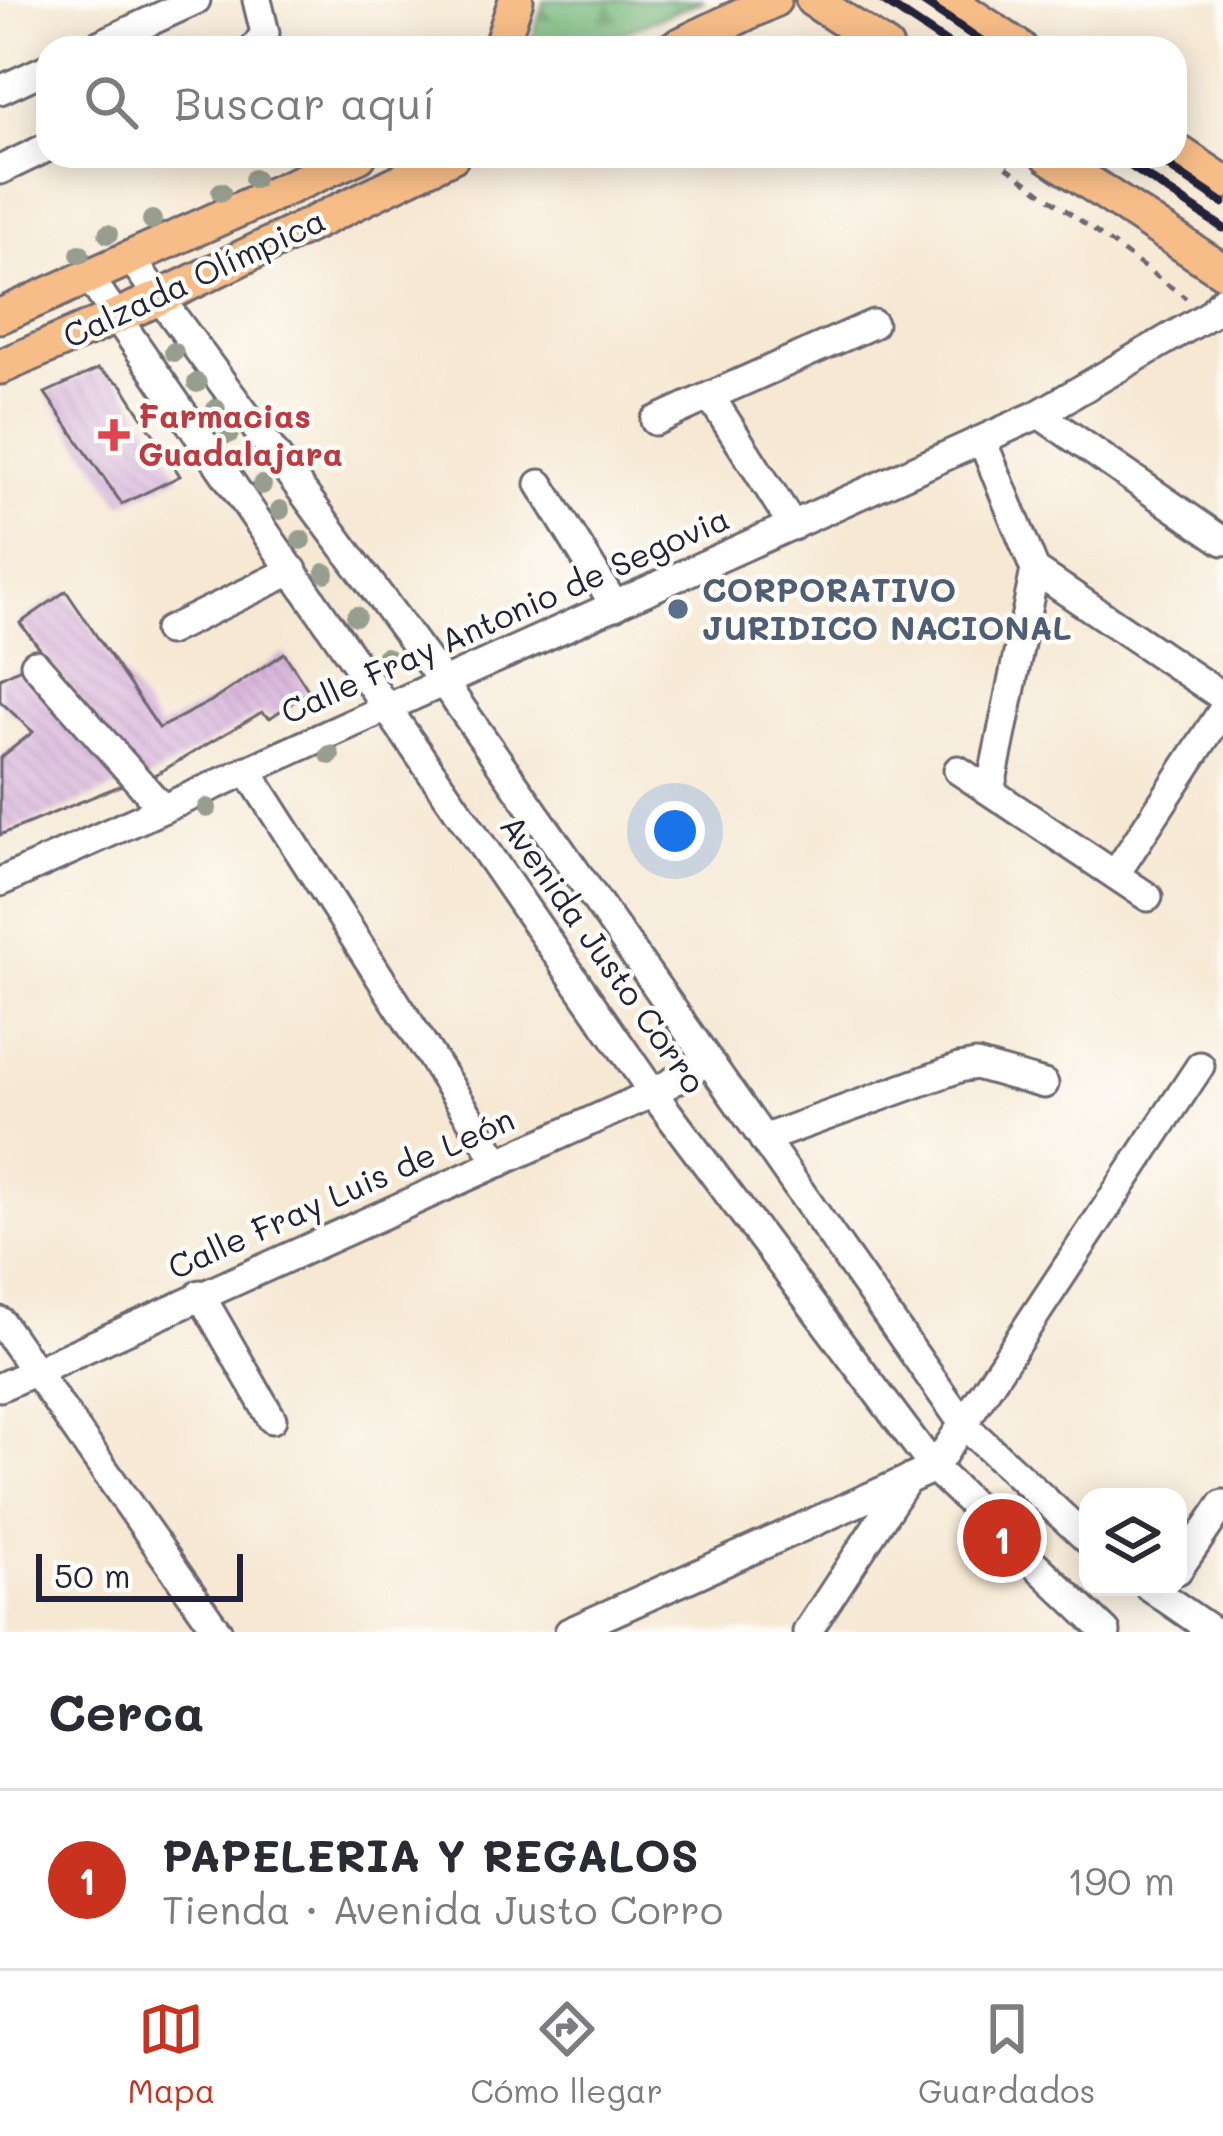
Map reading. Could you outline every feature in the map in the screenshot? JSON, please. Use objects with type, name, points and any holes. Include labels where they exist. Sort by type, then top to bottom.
[{"type":"main road","points":[[504,36],[516,0]]},
{"type":"main road","points":[[699,36],[773,0]]},
{"type":"main road","points":[[813,0],[868,36]]},
{"type":"main road","points":[[947,0],[1002,36]]},
{"type":"main road","points":[[1187,158],[1223,182]]},
{"type":"main road","name":"Calzada Olímpica","points":[[0,316],[332,168]]},
{"type":"main road","name":"Calzada Olímpica","points":[[0,367],[159,298],[427,168]]},
{"type":"main road","points":[[1067,168],[1223,271]]},
{"type":"street","points":[[118,36],[196,0]]},
{"type":"street","points":[[257,0],[262,36]]},
{"type":"street","points":[[0,91],[36,74]]},
{"type":"street","points":[[0,170],[36,153]]},
{"type":"street","name":"Avenida Justo Corro","points":[[131,259],[443,682],[964,1425],[1079,1532]]},
{"type":"street","name":"Avenida Justo Corro","points":[[89,277],[653,1093],[934,1468],[1106,1632]]},
{"type":"street","name":"Calle Fray Antonio de Segovia","points":[[0,882],[1039,414],[1216,308]]},
{"type":"street","points":[[655,422],[873,324]]},
{"type":"street","points":[[710,396],[793,526]]},
{"type":"street","points":[[1039,414],[1223,541]]},
{"type":"street","points":[[982,440],[1035,570],[990,791]]},
{"type":"street","points":[[540,484],[615,606]]},
{"type":"street","points":[[168,631],[293,570]]},
{"type":"street","points":[[1035,570],[1223,697]]},
{"type":"street","points":[[35,664],[163,809]]},
{"type":"street","points":[[1115,875],[1223,710]]},
{"type":"street","points":[[247,770],[499,1163]]},
{"type":"street","points":[[958,770],[1148,897]]},
{"type":"street","name":"Calle Fray Luis de León","points":[[0,1387],[653,1093],[708,1060]]},
{"type":"street","points":[[763,1139],[959,1068],[976,1065],[1043,1084]]},
{"type":"street","points":[[569,1632],[934,1468],[1200,1066]]},
{"type":"street","points":[[200,1294],[272,1419]]},
{"type":"street","points":[[0,1322],[218,1632]]},
{"type":"street","points":[[807,1632],[907,1480]]},
{"type":"street","points":[[1187,1557],[1223,1504]]},
{"type":"street","points":[[1167,1596],[1214,1632]]},
{"type":"path","points":[[1010,168],[1216,308]]},
{"type":"green space","points":[[544,0],[705,0],[614,36],[533,36]]},
{"type":"building","name":"Farmacias Guadalajara","points":[[98,369],[122,385],[180,476],[122,504],[45,393]]},
{"type":"building","points":[[66,591],[159,728],[215,699],[284,653],[309,691],[270,718],[262,712],[143,782],[20,623]]},
{"type":"building","points":[[29,664],[134,780],[0,835],[0,758],[33,732],[0,701],[0,678]]},
{"type":"railway","points":[[882,0],[936,36]]},
{"type":"railway","points":[[920,0],[974,36]]},
{"type":"railway","points":[[1134,168],[1223,228]]},
{"type":"railway","points":[[1171,168],[1223,203]]},
{"type":"place","name":"Farmacias Guadalajara","points":[[114,435]]},
{"type":"place","name":"CORPORATIVO JURIDICO NACIONAL","points":[[678,609]]},
{"type":"place","name":"PAPELERIA Y REGALOS","points":[[1002,1538]]}]
